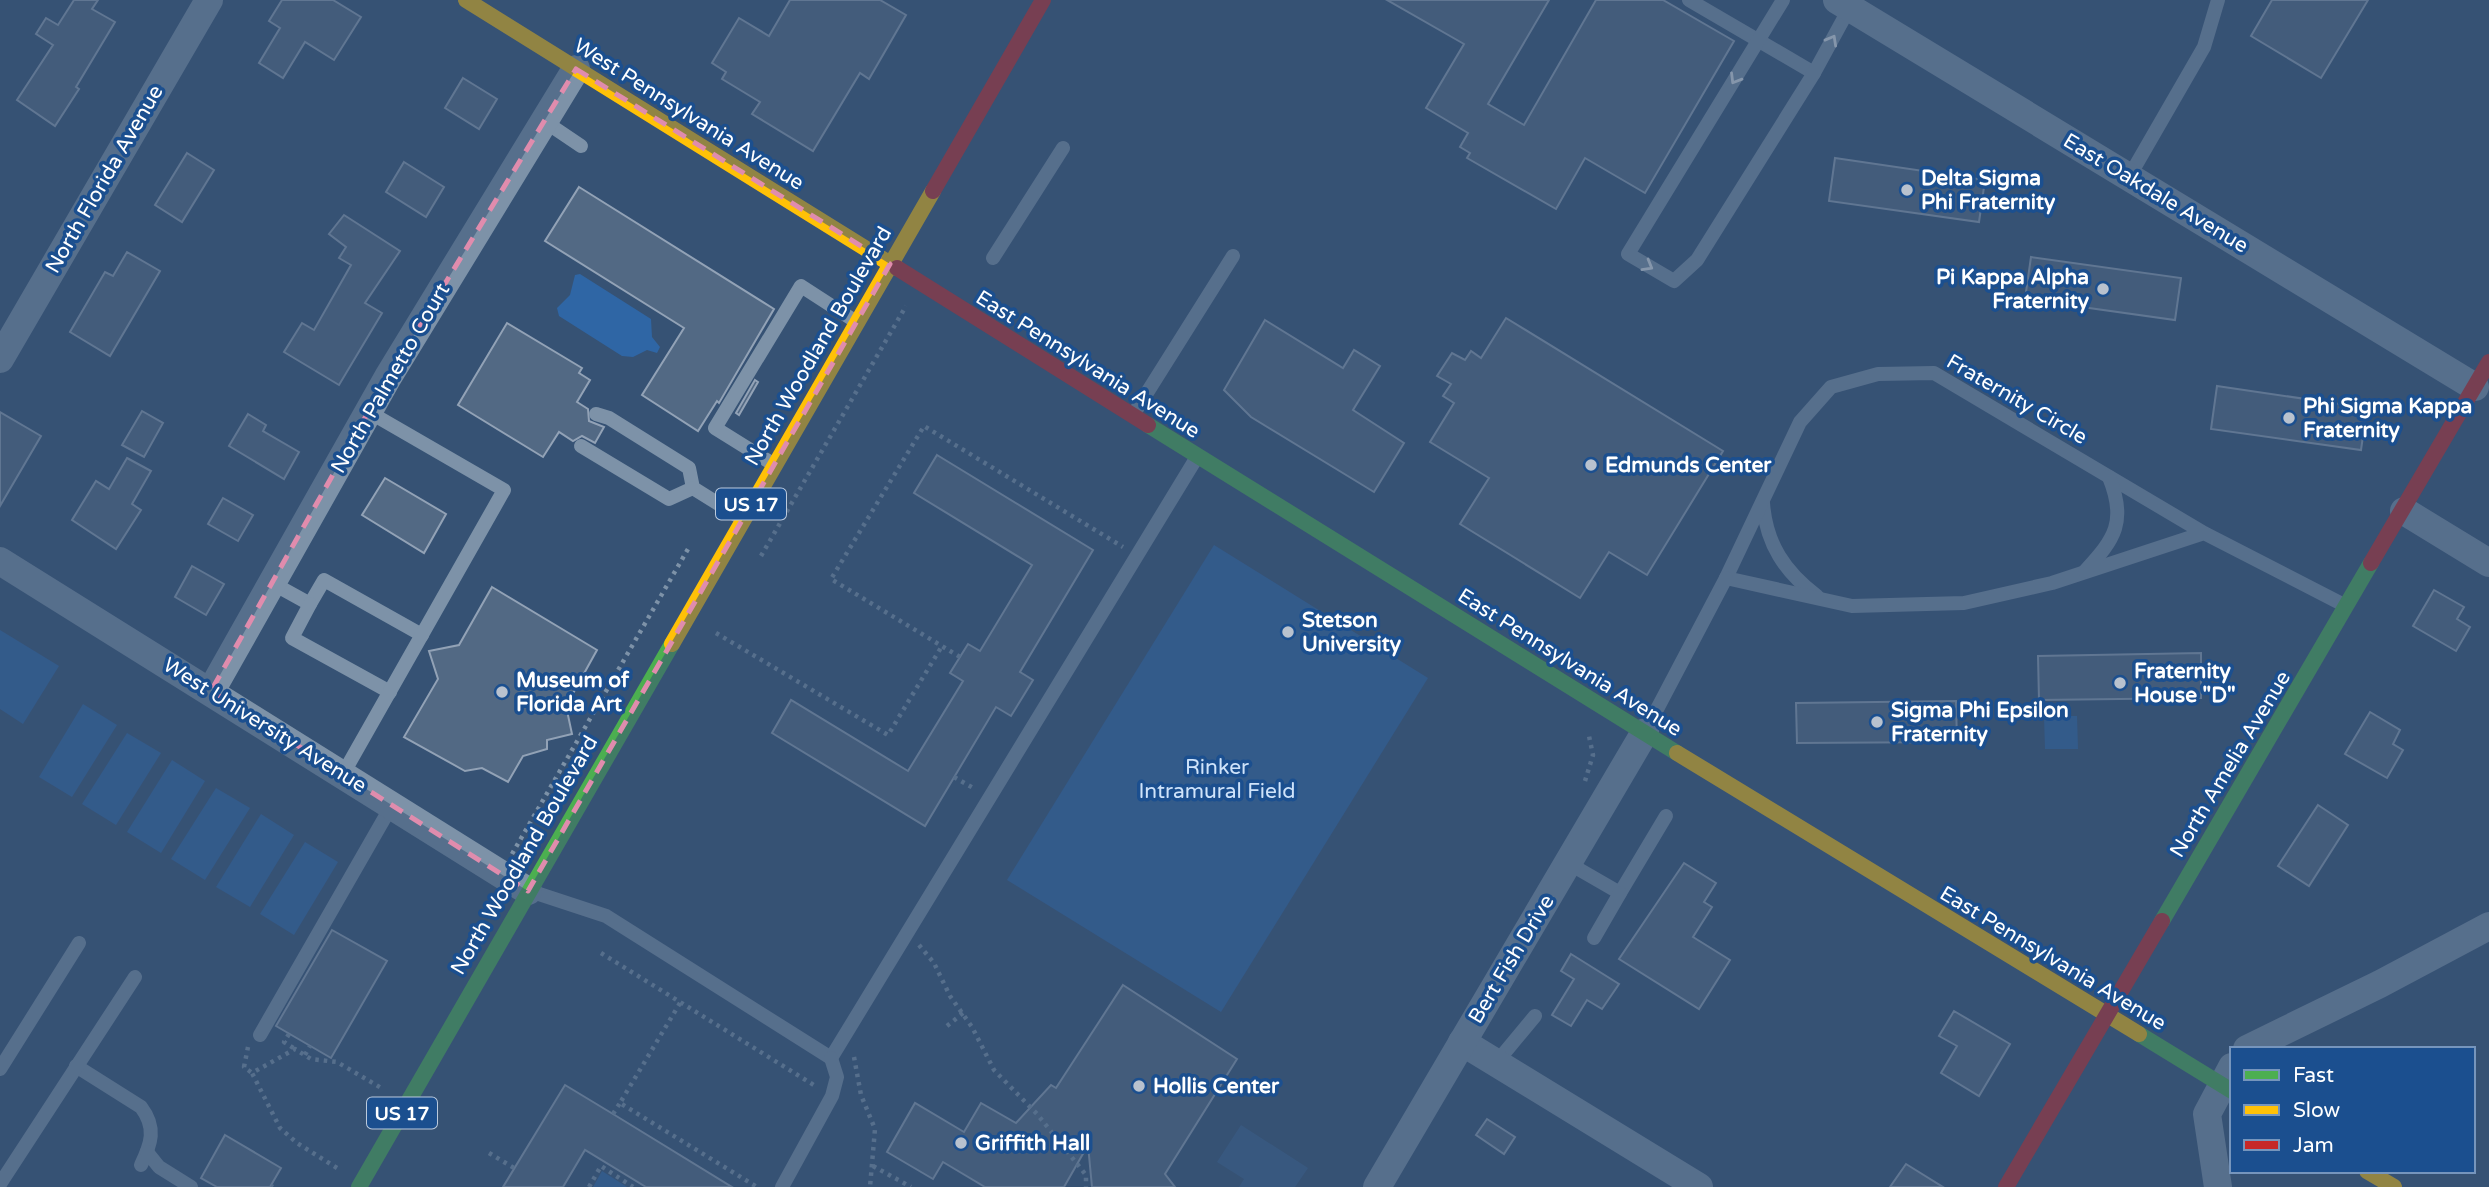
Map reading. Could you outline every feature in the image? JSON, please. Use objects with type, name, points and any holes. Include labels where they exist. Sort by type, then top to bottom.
[{"type":"main road","name":"West Pennsylvania Avenue","points":[[466,0],[890,264]]},
{"type":"main road","name":"North Woodland Boulevard","points":[[359,1187],[1043,0]]},
{"type":"main road","name":"East Pennsylvania Avenue","points":[[890,264],[1132,417],[2105,1015],[2229,1081]]},
{"type":"main road","name":"North Amelia Avenue","points":[[2006,1187],[2348,607],[2489,362]]},
{"type":"main road","points":[[2370,1173],[2394,1187]]},
{"type":"street","name":"North Florida Avenue","points":[[0,359],[209,0]]},
{"type":"street","name":"East Oakdale Avenue","points":[[1843,4],[2475,387]]},
{"type":"street","name":"North Palmetto Court","points":[[211,691],[369,412],[576,69]]},
{"type":"street","points":[[2404,511],[2489,564]]},
{"type":"street","name":"West University Avenue","points":[[0,561],[528,891]]},
{"type":"street","name":"Bert Fish Drive","points":[[1384,1182],[1462,1042],[1645,732]]},
{"type":"street","points":[[2251,1047],[2380,984],[2489,926]]},
{"type":"street","points":[[1462,1042],[1699,1187]]},
{"type":"street","points":[[2218,1187],[2207,1114],[2229,1081]]},
{"type":"lane","points":[[1689,0],[1814,73]]},
{"type":"lane","points":[[1783,0],[1628,254],[1674,281],[1697,260],[1814,73],[1843,4]]},
{"type":"lane","points":[[2129,177],[2204,47],[2218,0]]},
{"type":"lane","points":[[544,121],[581,146]]},
{"type":"lane","points":[[993,258],[1063,148]]},
{"type":"lane","points":[[1132,417],[1233,256]]},
{"type":"lane","points":[[774,464],[715,428],[801,286],[857,321]]},
{"type":"lane","name":"Fraternity Circle","points":[[1645,732],[1726,578],[1800,422],[1831,387],[1878,374],[1934,373],[2204,533],[2348,607]]},
{"type":"lane","points":[[343,774],[504,490],[369,412]]},
{"type":"lane","points":[[596,414],[609,418],[689,468],[693,488],[743,519]]},
{"type":"lane","points":[[581,446],[669,499],[693,488]]},
{"type":"lane","points":[[831,1058],[1197,457]]},
{"type":"lane","points":[[2084,572],[2113,539],[2119,500],[2109,477]]},
{"type":"lane","points":[[1763,501],[1769,536],[1785,568],[1822,599]]},
{"type":"lane","points":[[1726,578],[1852,606],[1964,603],[1994,598],[2084,572],[2204,533]]},
{"type":"lane","points":[[390,692],[292,638],[310,604],[324,580],[422,635]]},
{"type":"lane","points":[[272,583],[310,604]]},
{"type":"lane","points":[[260,1035],[392,805]]},
{"type":"lane","points":[[1594,937],[1665,816]]},
{"type":"lane","points":[[1568,863],[1620,893]]},
{"type":"lane","points":[[528,891],[606,916],[831,1058],[837,1077],[832,1096],[782,1187]]},
{"type":"lane","points":[[0,1069],[79,943]]},
{"type":"lane","points":[[0,1184],[135,977]]},
{"type":"lane","points":[[1496,1063],[1535,1016]]},
{"type":"lane","points":[[76,1066],[141,1107],[149,1117],[153,1138],[144,1159],[191,1187]]},
{"type":"path","points":[[760,558],[907,304],[876,287]]},
{"type":"path","points":[[960,657],[831,579],[924,426],[1126,549],[1132,540]]},
{"type":"path","points":[[709,645],[721,626]]},
{"type":"path","points":[[716,633],[888,735],[942,646]]},
{"type":"path","points":[[1585,730],[1589,736]]},
{"type":"path","points":[[954,777],[979,792]]},
{"type":"path","points":[[917,941],[934,963],[950,996],[963,1013],[994,1070],[1037,1114],[1086,1175],[1086,1187]]},
{"type":"path","points":[[601,953],[832,1096],[861,1095]]},
{"type":"path","points":[[613,1114],[680,1003]]},
{"type":"path","points":[[947,1026],[963,1013]]},
{"type":"path","points":[[289,1034],[284,1042],[305,1055],[337,1062],[384,1090]]},
{"type":"path","points":[[305,1055],[310,1046]]},
{"type":"path","points":[[295,1049],[252,1073],[280,1128],[297,1143],[337,1169]]},
{"type":"path","points":[[851,1049],[861,1095],[875,1129],[870,1187]]},
{"type":"path","points":[[620,1103],[757,1187]]},
{"type":"path","points":[[489,1153],[514,1168]]},
{"type":"path","points":[[589,1187],[601,1166],[633,1187]]},
{"type":"path","points":[[873,1166],[911,1187]]},
{"type":"highlighted area","points":[[576,69],[890,264],[528,891],[211,691],[388,377]]},
{"type":"green space","points":[[580,274],[651,319],[652,337],[660,347],[657,353],[647,350],[633,357],[622,356],[559,316],[557,308],[570,295],[575,275]]},
{"type":"green space","name":"Rinker Intramural Field","points":[[1214,545],[1428,678],[1221,1012],[1007,880]]},
{"type":"green space","points":[[0,630],[59,666],[23,724],[0,709]]},
{"type":"green space","points":[[83,704],[117,725],[72,797],[39,777]]},
{"type":"green space","points":[[2044,716],[2077,716],[2078,749],[2045,749]]},
{"type":"green space","points":[[127,733],[161,753],[116,825],[82,804]]},
{"type":"green space","points":[[172,760],[205,781],[161,853],[127,832]]},
{"type":"green space","points":[[216,788],[250,808],[205,880],[171,859]]},
{"type":"green space","points":[[261,814],[294,835],[250,907],[216,887]]},
{"type":"green space","points":[[305,842],[338,862],[294,935],[260,914]]},
{"type":"green space","points":[[602,1171],[627,1187],[593,1187]]},
{"type":"shaded area","points":[[1241,1125],[1308,1168],[1295,1187],[1239,1187],[1244,1179],[1217,1162]]},
{"type":"building","points":[[74,0],[98,0],[92,9],[115,22],[76,87],[79,89],[55,126],[17,100],[53,45],[36,34],[46,18],[58,25]]},
{"type":"building","points":[[282,0],[333,0],[361,17],[334,60],[305,42],[283,78],[259,63],[280,28],[269,21]]},
{"type":"building","points":[[790,0],[880,0],[906,15],[869,79],[860,73],[813,151],[752,114],[760,102],[722,79],[726,72],[712,63],[739,18],[769,36]]},
{"type":"building","points":[[1387,0],[1549,0],[1488,104],[1524,125],[1596,0],[1663,0],[1734,41],[1645,193],[1585,158],[1556,209],[1467,158],[1470,153],[1460,147],[1468,133],[1426,108],[1464,44]]},
{"type":"building","points":[[2272,0],[2368,0],[2321,78],[2251,36]]},
{"type":"building","points":[[463,78],[497,99],[479,129],[445,108]]},
{"type":"building","points":[[187,153],[214,170],[182,222],[155,205]]},
{"type":"building","name":"Delta Sigma Phi Fraternity","points":[[1835,158],[1985,180],[1979,222],[1829,201]]},
{"type":"building","points":[[404,162],[444,187],[426,217],[386,192]]},
{"type":"building","points":[[579,187],[774,309],[719,403],[717,401],[698,431],[642,395],[684,328],[545,241]]},
{"type":"building","points":[[344,215],[400,251],[365,303],[382,313],[339,385],[284,352],[302,323],[314,330],[351,265],[339,258],[346,247],[329,234]]},
{"type":"building","points":[[127,252],[160,271],[110,356],[70,332],[105,272],[113,276]]},
{"type":"building","name":"Pi Kappa Alpha Fraternity","points":[[2031,257],[2181,278],[2175,320],[2025,299]]},
{"type":"building","name":"Edmunds Center","points":[[1506,318],[1723,451],[1647,575],[1609,552],[1580,598],[1460,524],[1489,478],[1430,442],[1454,403],[1443,396],[1451,384],[1437,376],[1452,353],[1465,360],[1471,351],[1481,358]]},
{"type":"building","points":[[1265,320],[1343,368],[1354,350],[1380,366],[1353,410],[1404,443],[1374,492],[1251,417],[1224,390]]},
{"type":"building","points":[[507,323],[582,368],[579,373],[590,380],[577,402],[588,409],[589,421],[604,427],[595,443],[582,436],[573,441],[559,432],[543,457],[458,405]]},
{"type":"building","points":[[755,380],[758,382],[739,415],[736,413]]},
{"type":"building","name":"Phi Sigma Kappa Fraternity","points":[[2217,386],[2367,408],[2361,450],[2211,429]]},
{"type":"building","points":[[142,411],[163,423],[144,457],[122,445]]},
{"type":"building","points":[[0,412],[41,436],[0,506]]},
{"type":"building","points":[[248,414],[266,425],[263,431],[299,452],[284,479],[229,446]]},
{"type":"building","points":[[937,455],[1093,550],[1020,672],[1033,680],[1011,716],[996,707],[925,826],[772,733],[791,700],[908,771],[963,681],[950,673],[968,644],[980,651],[1032,565],[914,493]]},
{"type":"building","points":[[127,458],[151,471],[132,504],[141,510],[116,549],[72,520],[96,481],[109,489]]},
{"type":"building","points":[[385,478],[446,514],[424,553],[362,515]]},
{"type":"building","points":[[223,498],[253,515],[238,541],[208,524]]},
{"type":"building","points":[[192,566],[224,584],[206,615],[175,597]]},
{"type":"building","name":"Museum of Florida Art","points":[[492,587],[597,650],[566,706],[572,734],[547,740],[547,749],[523,756],[508,782],[482,768],[465,771],[404,737],[438,679],[429,651],[459,645]]},
{"type":"building","points":[[2434,590],[2464,607],[2457,619],[2470,627],[2456,651],[2413,626]]},
{"type":"building","name":"Fraternity House \"D\"","points":[[2201,653],[2201,698],[2039,700],[2038,656]]},
{"type":"building","name":"Sigma Phi Epsilon Fraternity","points":[[1956,701],[1957,742],[1797,743],[1796,703]]},
{"type":"building","points":[[2370,712],[2400,730],[2393,744],[2403,750],[2387,778],[2345,754]]},
{"type":"building","points":[[2318,805],[2348,825],[2309,886],[2278,866]]},
{"type":"building","points":[[1684,863],[1716,883],[1704,902],[1712,907],[1693,937],[1730,960],[1699,1009],[1619,959]]},
{"type":"building","points":[[332,930],[387,961],[331,1058],[276,1026]]},
{"type":"building","points":[[1571,954],[1619,984],[1602,1009],[1587,1000],[1571,1026],[1552,1015],[1574,979],[1561,971]]},
{"type":"building","name":"Hollis Center","points":[[1123,985],[1237,1059],[1165,1174],[1175,1187],[1092,1187],[1088,1145],[1064,1187],[985,1187],[943,1162],[933,1179],[887,1152],[915,1103],[964,1132],[981,1103],[1016,1123],[1051,1085],[1056,1088]]},
{"type":"building","points":[[1954,1011],[2010,1044],[1979,1096],[1941,1073],[1957,1046],[1939,1036]]},
{"type":"building","points":[[565,1085],[732,1187],[646,1187],[585,1150],[563,1187],[503,1187]]},
{"type":"building","points":[[1487,1119],[1515,1137],[1504,1154],[1476,1135]]},
{"type":"building","points":[[225,1135],[281,1168],[270,1187],[217,1187],[201,1178]]},
{"type":"building","points":[[1906,1164],[1943,1187],[1890,1187]]},
{"type":"traffic: fast","points":[[1148,425],[1677,753]]},
{"type":"traffic: fast","points":[[2162,921],[2371,563]]},
{"type":"traffic: fast","points":[[359,1187],[672,644]]},
{"type":"traffic: fast","points":[[2139,1034],[2230,1090]]},
{"type":"traffic: slow","points":[[466,0],[897,268]]},
{"type":"traffic: slow","points":[[672,644],[933,191]]},
{"type":"traffic: slow","points":[[1677,753],[2139,1034]]},
{"type":"traffic: slow","points":[[2370,1173],[2394,1187]]},
{"type":"traffic: jam","points":[[933,191],[1043,0]]},
{"type":"traffic: jam","points":[[897,268],[1148,425]]},
{"type":"traffic: jam","points":[[2371,563],[2489,362]]},
{"type":"traffic: jam","points":[[2006,1187],[2162,921]]},
{"type":"place","name":"Delta Sigma Phi Fraternity","points":[[1907,190]]},
{"type":"place","name":"Pi Kappa Alpha Fraternity","points":[[2103,289]]},
{"type":"place","name":"Phi Sigma Kappa Fraternity","points":[[2289,418]]},
{"type":"place","name":"Edmunds Center","points":[[1591,465]]},
{"type":"place","name":"Stetson University","points":[[1288,632]]},
{"type":"place","name":"Fraternity House \"D\"","points":[[2120,683]]},
{"type":"place","name":"Museum of Florida Art","points":[[502,692]]},
{"type":"place","name":"Sigma Phi Epsilon Fraternity","points":[[1877,722]]},
{"type":"place","name":"Hollis Center","points":[[1139,1086]]},
{"type":"place","name":"Griffith Hall","points":[[961,1143]]}]
